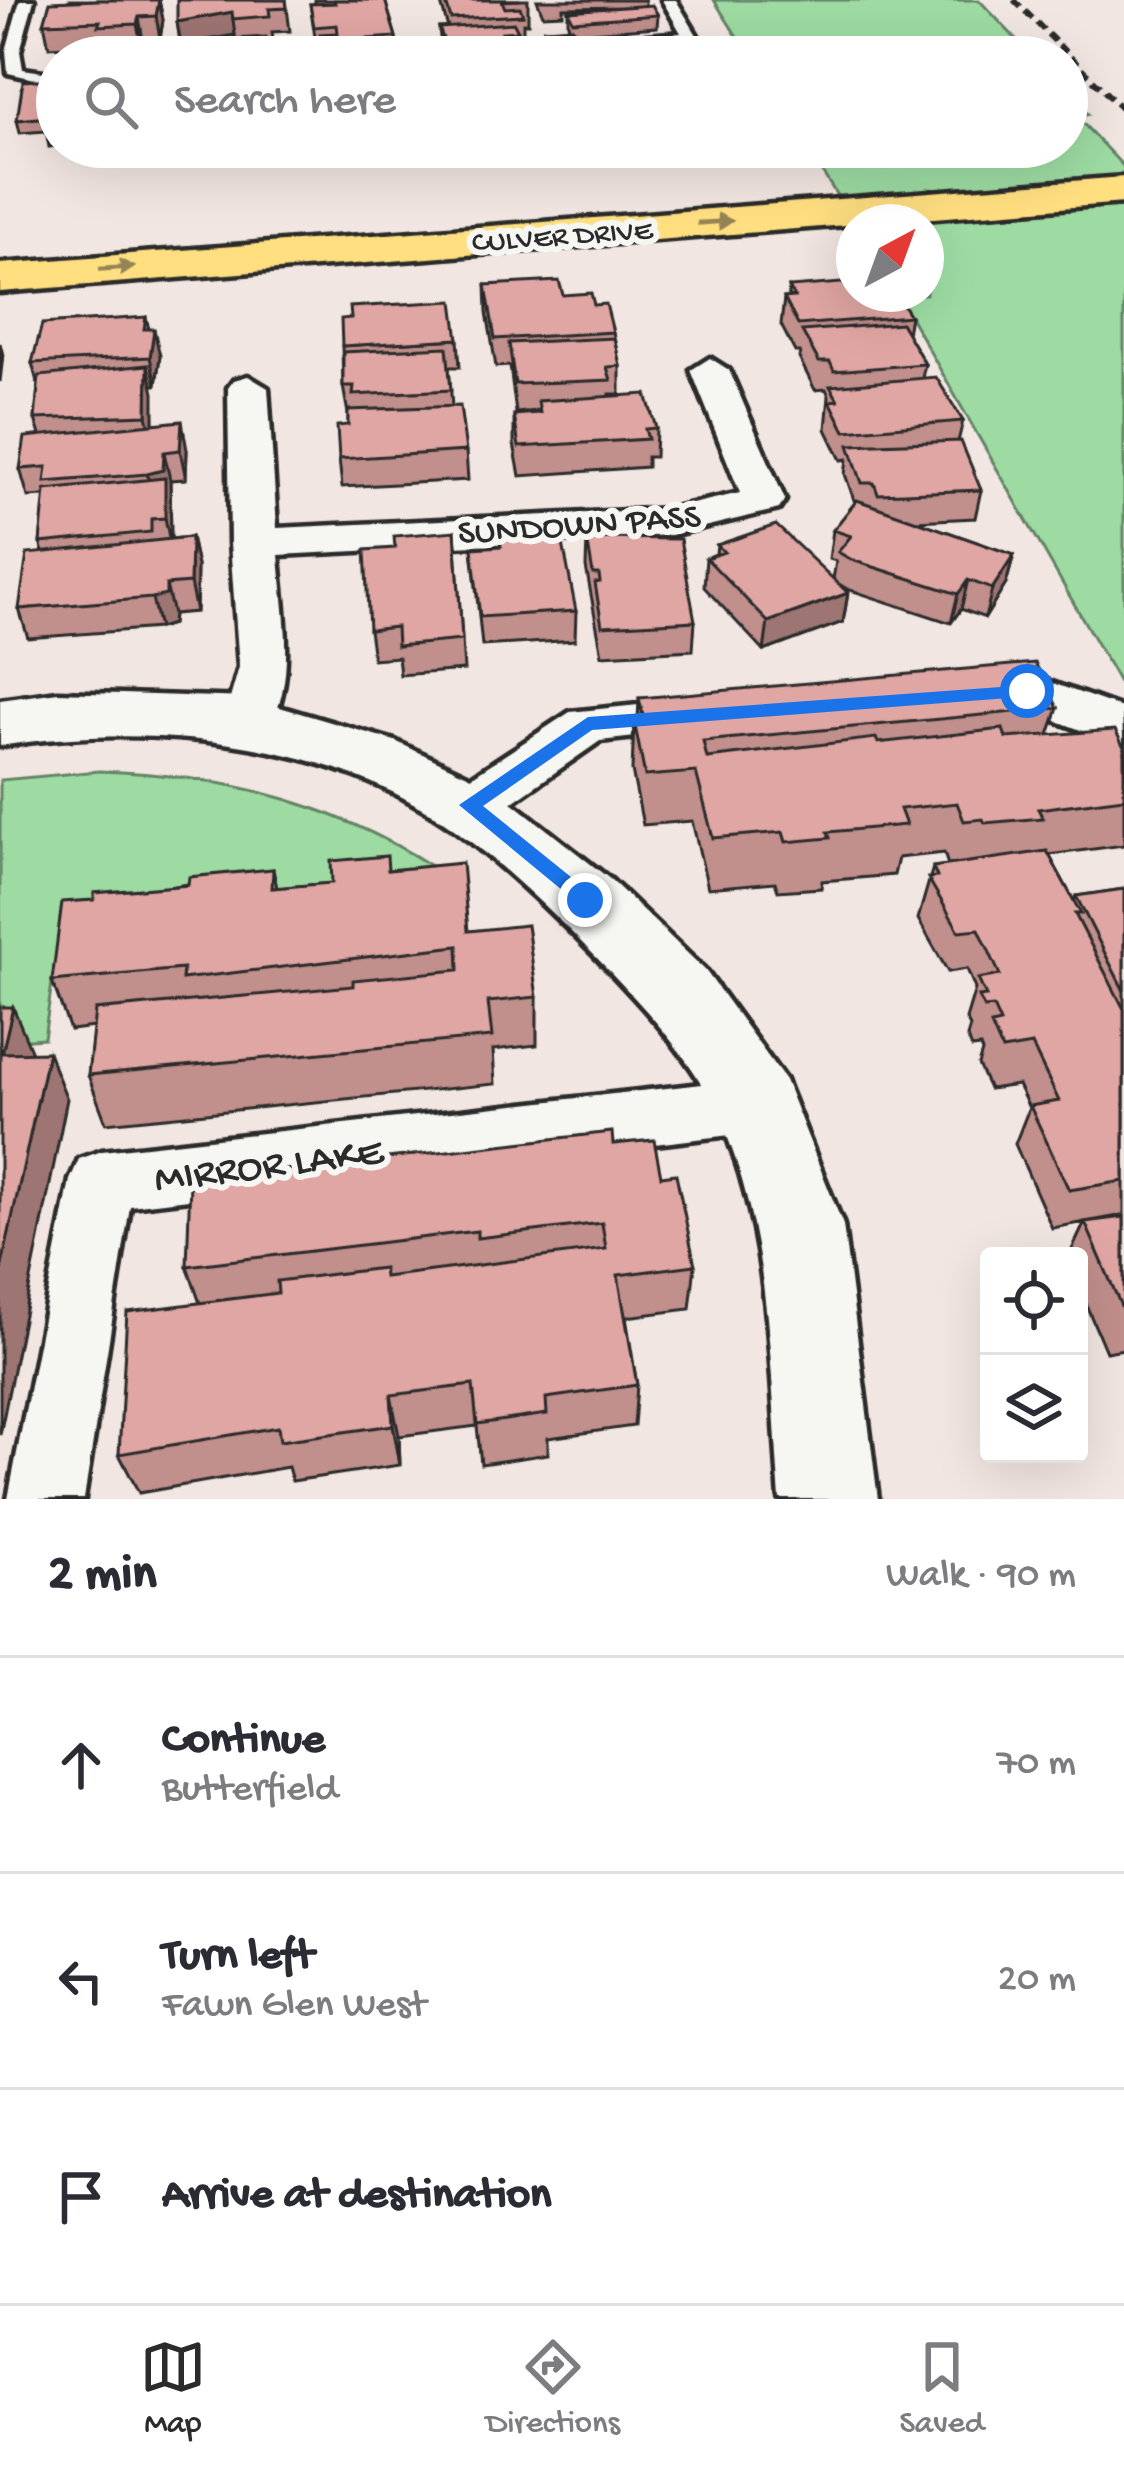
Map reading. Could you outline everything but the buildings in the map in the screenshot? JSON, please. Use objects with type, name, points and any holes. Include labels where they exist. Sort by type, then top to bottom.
[{"type":"main road","name":"CULVER DRIVE","points":[[1088,157],[1124,154]]},
{"type":"main road","name":"CULVER DRIVE","points":[[334,210],[926,168]]},
{"type":"main road","name":"CULVER DRIVE","points":[[0,278],[1124,190]]},
{"type":"street","name":"SUNDOWN PASS","points":[[252,543],[670,522],[764,500],[710,370]]},
{"type":"street","points":[[248,388],[252,543],[263,667],[249,720]]},
{"type":"street","points":[[935,698],[1027,691],[1104,720],[1124,755]]},
{"type":"street","points":[[469,805],[588,724],[750,712]]},
{"type":"street","points":[[0,722],[58,714],[249,720],[372,758],[469,805],[585,900],[678,992],[756,1105],[800,1225],[829,1499]]},
{"type":"street","name":"MIRROR LAKE","points":[[46,1499],[102,1180],[756,1105]]},
{"type":"lane","points":[[27,0],[13,51],[16,73],[36,76]]},
{"type":"lane","points":[[669,0],[690,36]]},
{"type":"green space","points":[[714,0],[979,0],[1013,36],[737,36]]},
{"type":"green space","points":[[1088,129],[1124,167],[1124,691],[907,312],[944,312],[944,204],[842,204],[819,168],[1088,168]]},
{"type":"green space","points":[[99,771],[196,779],[286,800],[373,833],[456,882],[61,922],[44,1038],[0,1041],[0,780]]},
{"type":"railway","points":[[1014,0],[1050,36]]},
{"type":"railway","points":[[1088,75],[1124,111]]},
{"type":"route","points":[[585,900],[469,805],[588,724],[1027,691]]}]
